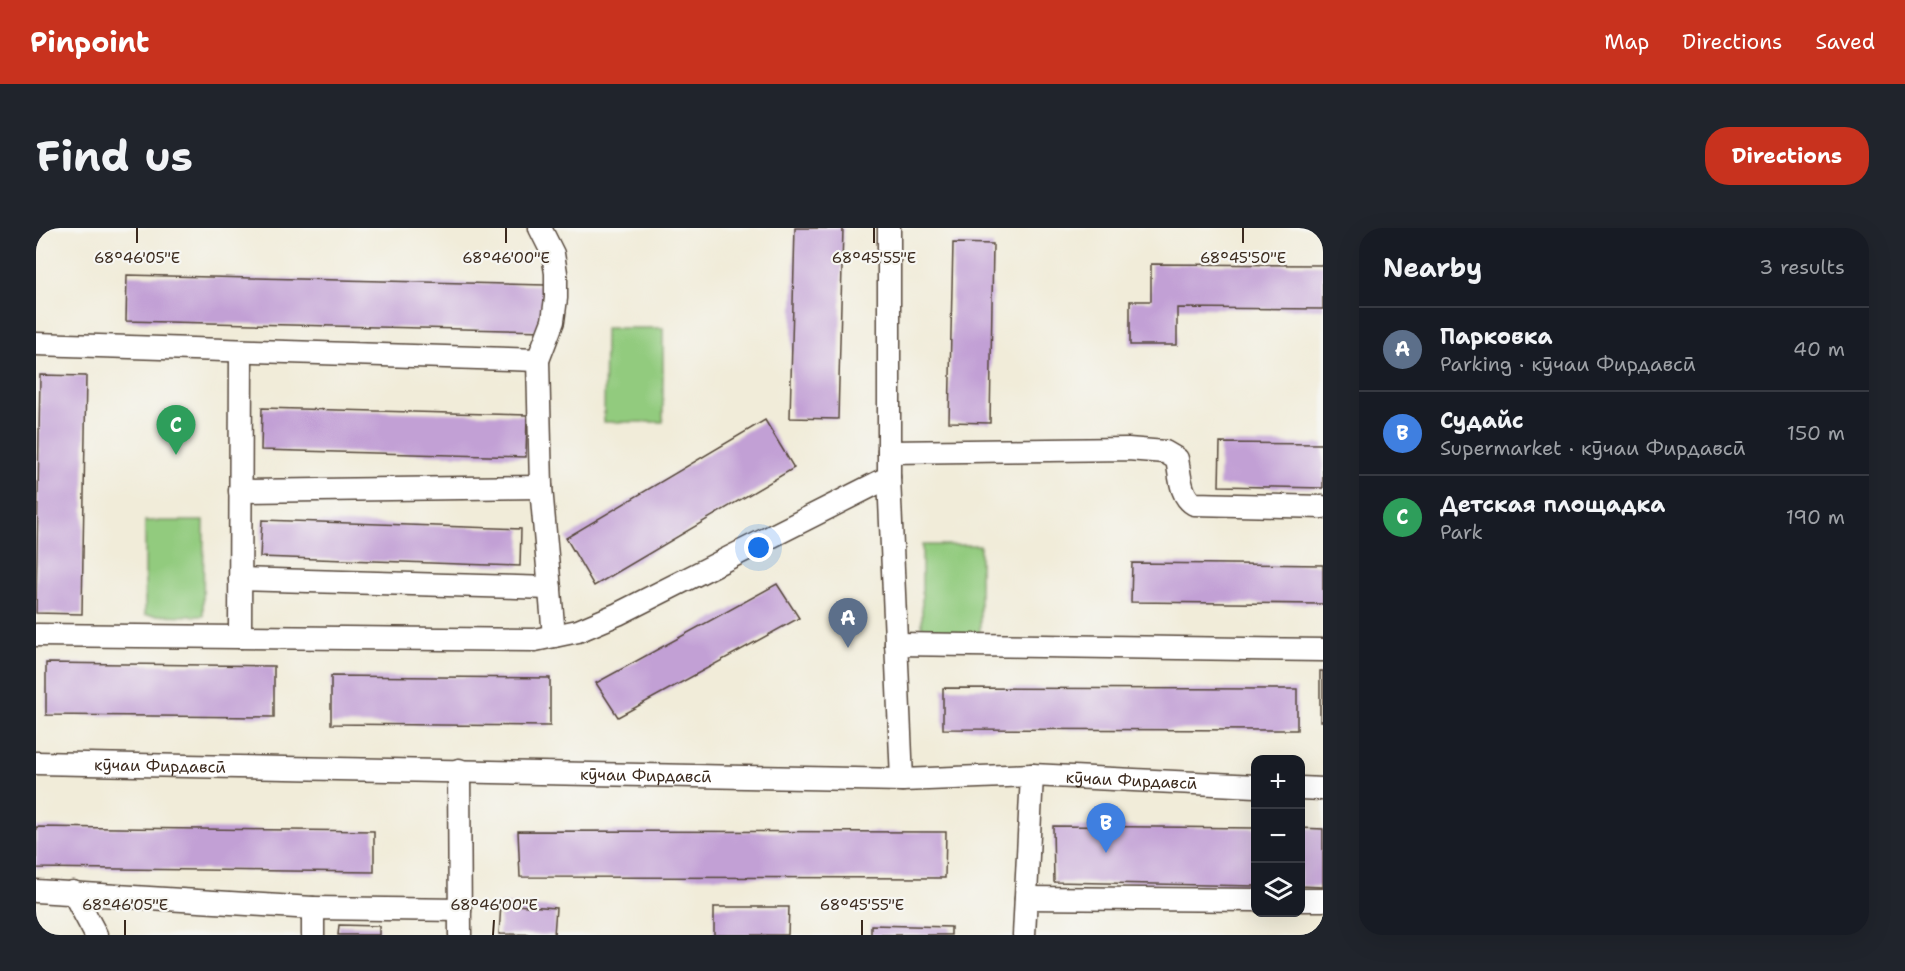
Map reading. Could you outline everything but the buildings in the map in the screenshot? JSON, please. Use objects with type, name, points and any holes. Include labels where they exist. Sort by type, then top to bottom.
[{"type":"street","points":[[540,228],[553,254],[556,273],[554,321],[538,360],[541,488],[554,636]]},
{"type":"street","points":[[889,228],[889,477],[902,780]]},
{"type":"street","points":[[36,344],[538,360]]},
{"type":"street","points":[[240,637],[241,351]]},
{"type":"street","points":[[890,452],[1128,449],[1165,452],[1177,459],[1184,492],[1189,501],[1194,504],[1323,507]]},
{"type":"street","points":[[36,635],[535,640],[578,631],[618,614],[889,477]]},
{"type":"street","points":[[240,491],[541,488]]},
{"type":"street","points":[[240,579],[550,588]]},
{"type":"street","points":[[896,644],[1323,650]]},
{"type":"street","name":"кӯчаи Фирдавсӣ","points":[[36,763],[902,780],[1032,775],[1251,786]]},
{"type":"street","points":[[459,770],[460,935]]},
{"type":"street","points":[[1024,935],[1032,775]]},
{"type":"street","points":[[1305,788],[1323,789]]},
{"type":"street","points":[[36,891],[313,908],[460,910]]},
{"type":"street","points":[[73,892],[96,935]]},
{"type":"street","points":[[1026,897],[1251,900]]},
{"type":"street","points":[[1305,900],[1323,900]]},
{"type":"street","points":[[313,908],[313,935]]},
{"type":"green space","points":[[605,328],[663,328],[663,422],[604,422]]},
{"type":"green space","points":[[145,521],[204,521],[203,616],[145,615]]},
{"type":"green space","points":[[922,545],[980,545],[980,640],[922,640]]},
{"type":"place","name":"Детская площадка","points":[[176,455]]},
{"type":"place","name":"Парковка","points":[[848,648]]},
{"type":"place","name":"Судайс","points":[[1106,853]]}]
